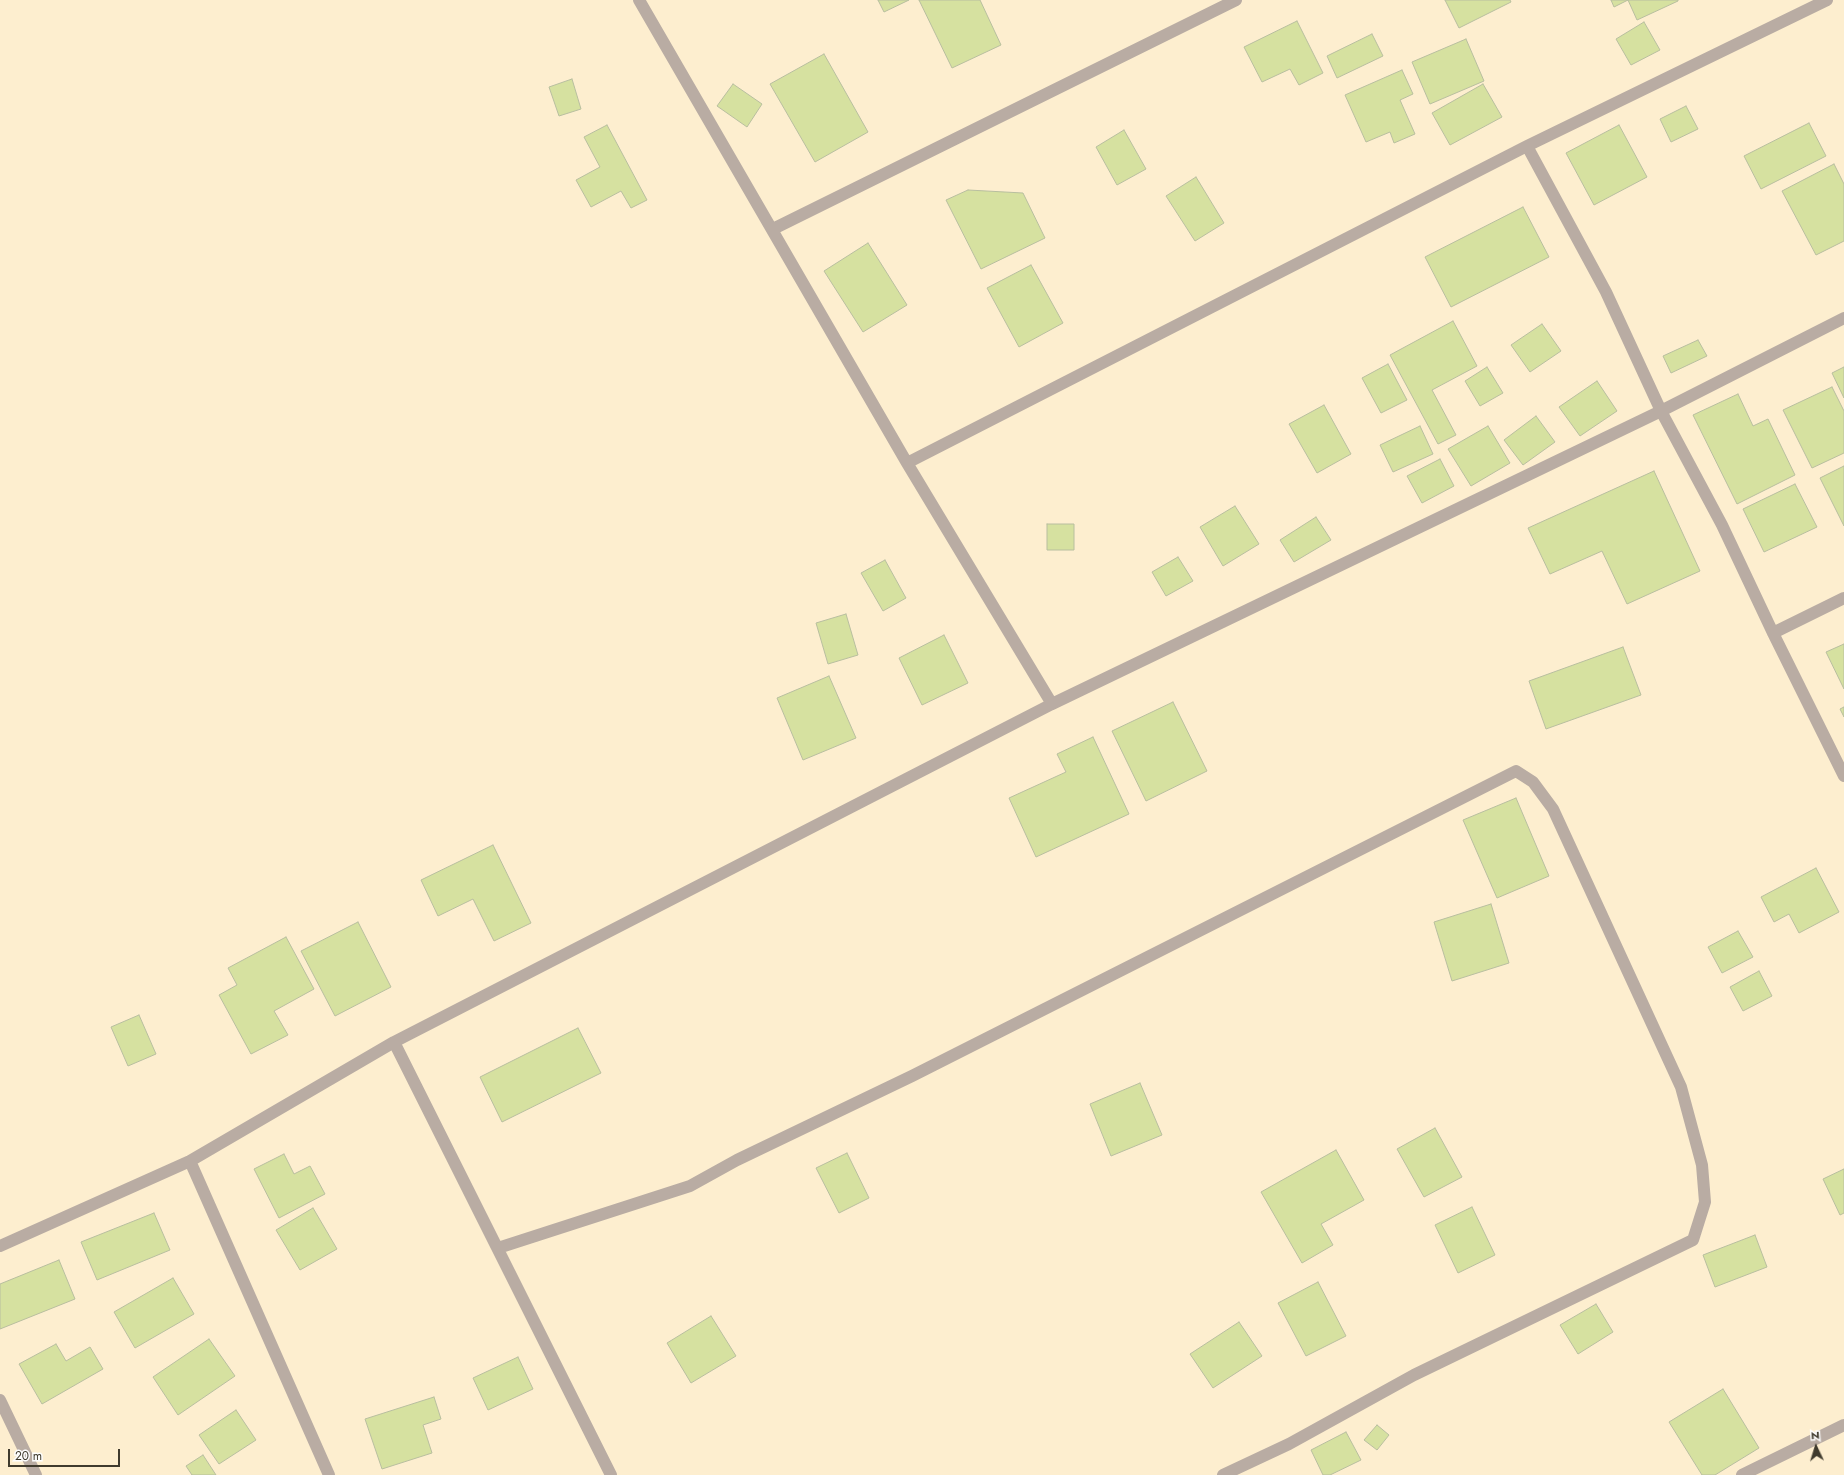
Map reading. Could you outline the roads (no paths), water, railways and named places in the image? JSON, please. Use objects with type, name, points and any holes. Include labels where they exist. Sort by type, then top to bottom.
[{"type":"street","points":[[639,0],[773,229],[907,463],[1052,704]]},
{"type":"street","points":[[773,229],[1236,0]]},
{"type":"street","points":[[907,463],[1527,146],[1827,0]]},
{"type":"street","points":[[1527,146],[1606,292],[1661,411],[1722,525],[1773,633],[1844,776]]},
{"type":"street","points":[[0,1246],[190,1161],[394,1042],[1052,704],[1661,411],[1844,318]]},
{"type":"street","points":[[1773,633],[1844,598]]},
{"type":"street","points":[[498,1248],[690,1186],[737,1160],[912,1076],[1516,771],[1534,782],[1553,809],[1682,1087],[1702,1165],[1705,1202],[1693,1240],[1414,1375],[1289,1444],[1223,1475]]},
{"type":"street","points":[[394,1042],[611,1475]]},
{"type":"street","points":[[190,1161],[329,1475]]},
{"type":"street","points":[[0,1400],[36,1475]]},
{"type":"street","points":[[1742,1475],[1844,1425]]}]
